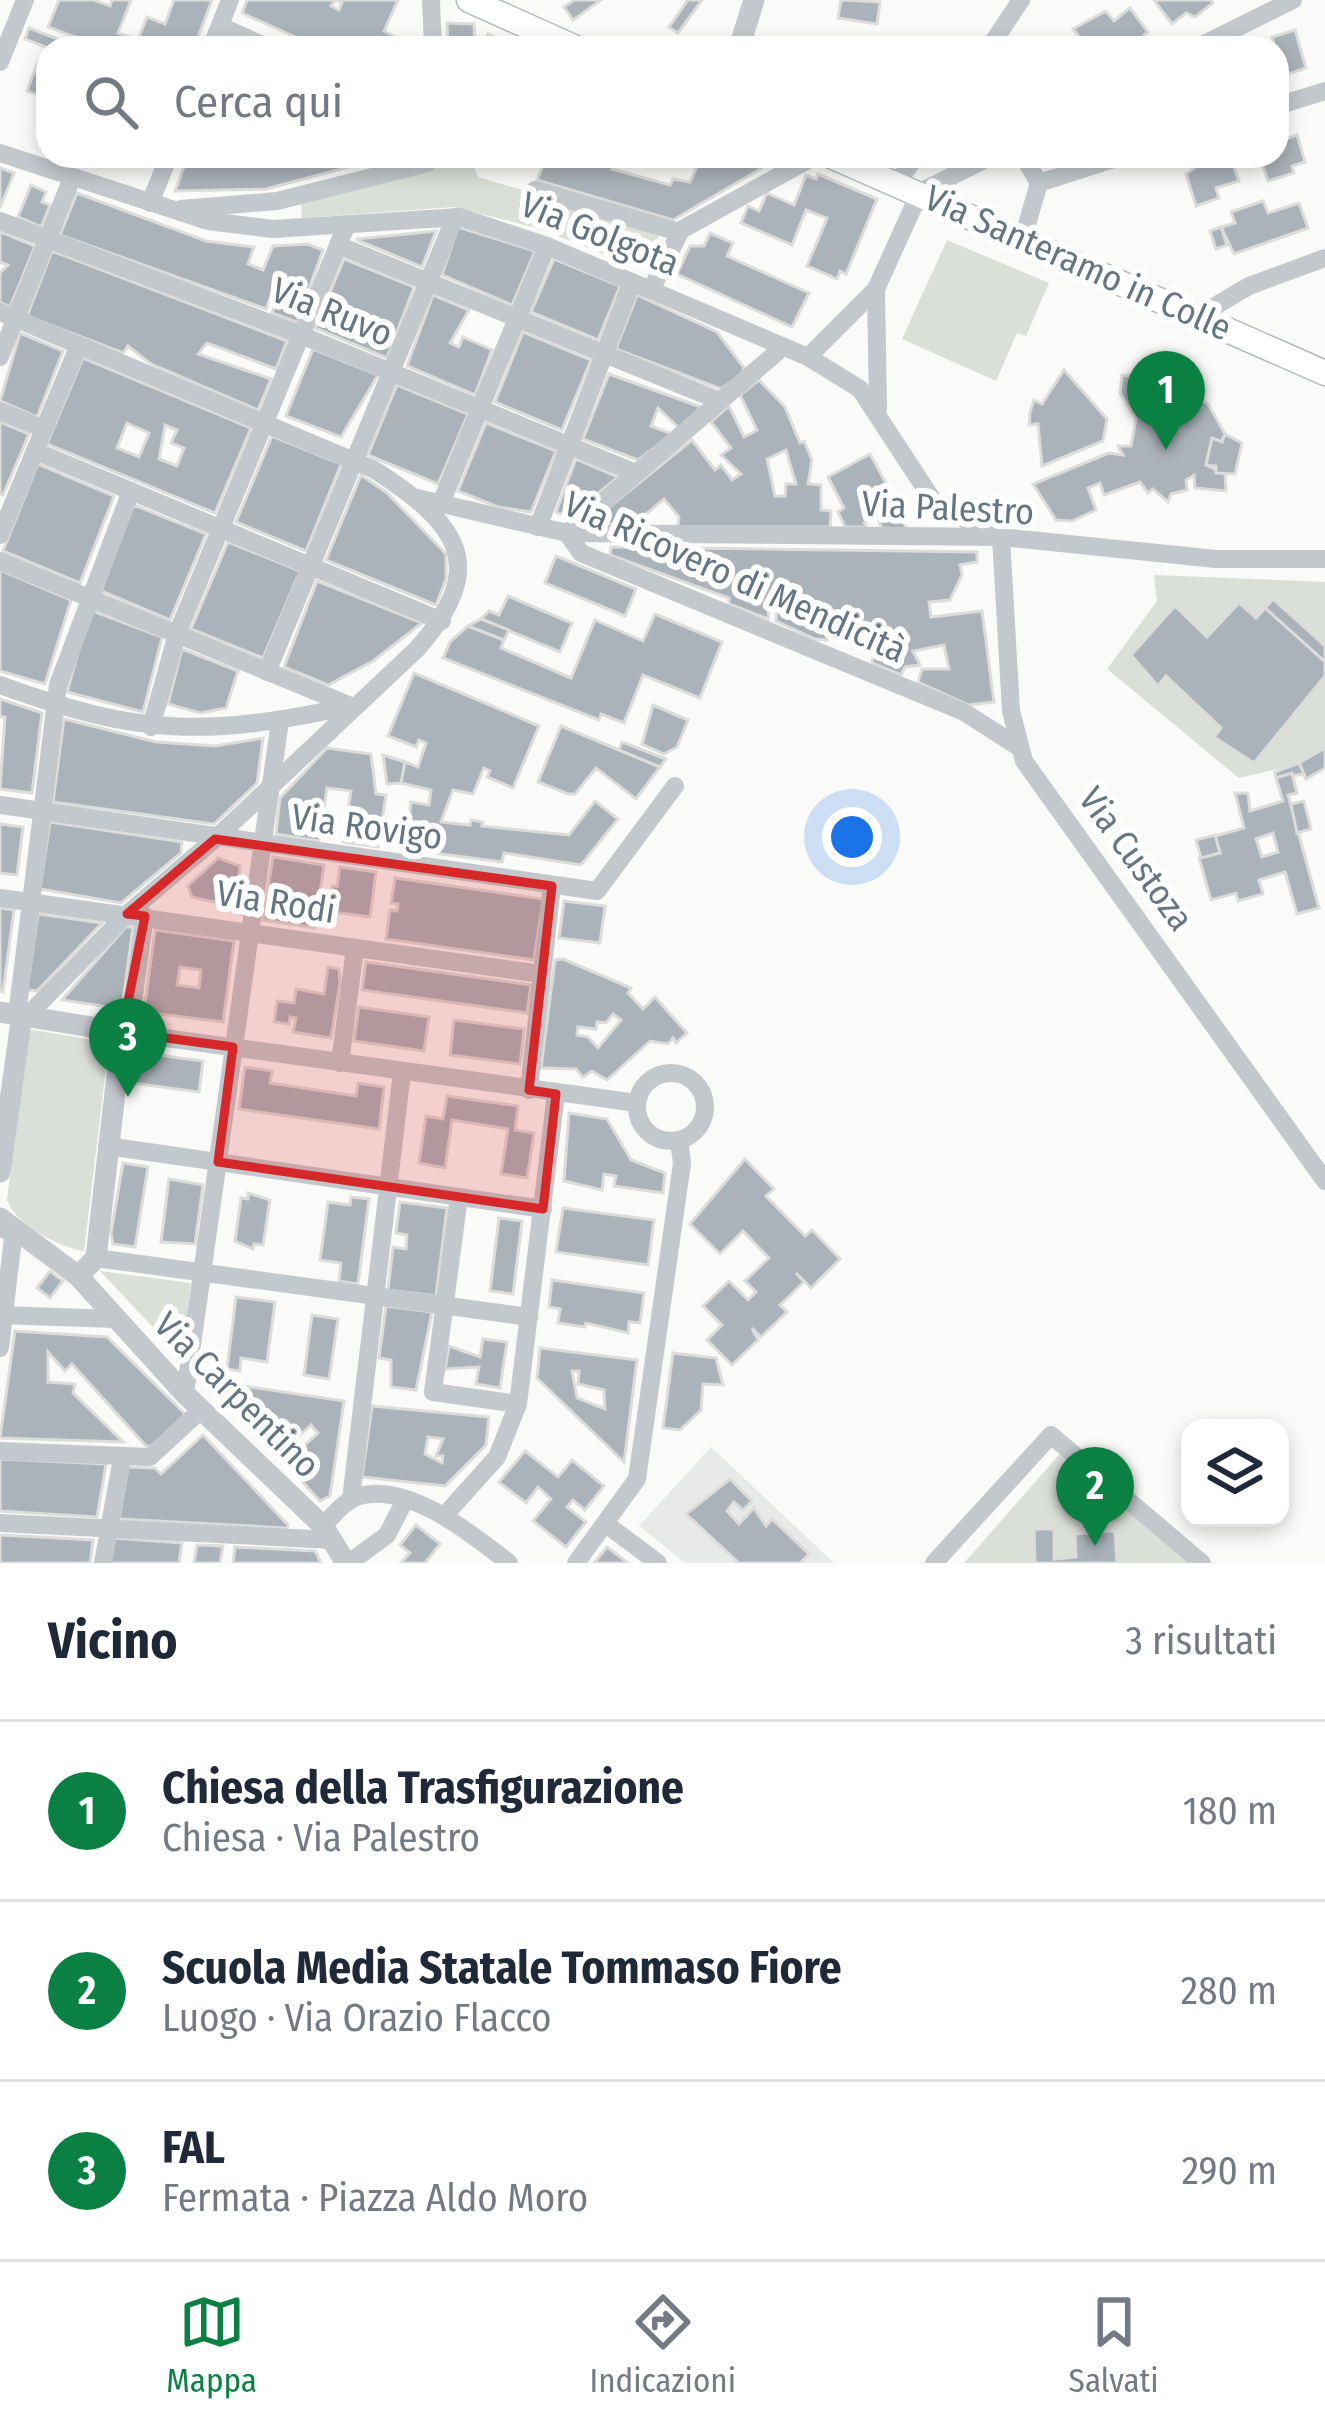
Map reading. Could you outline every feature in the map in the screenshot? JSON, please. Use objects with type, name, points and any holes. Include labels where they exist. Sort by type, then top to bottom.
[{"type":"main road","points":[[469,0],[549,36]]},
{"type":"main road","name":"Via Santeramo in Colle","points":[[861,168],[1325,373]]},
{"type":"street","points":[[0,62],[25,0]]},
{"type":"street","points":[[216,36],[230,0]]},
{"type":"street","points":[[430,0],[432,36]]},
{"type":"street","points":[[743,36],[754,0]]},
{"type":"street","points":[[997,36],[1021,0]]},
{"type":"street","points":[[1220,36],[1293,0]]},
{"type":"street","points":[[220,26],[242,36]]},
{"type":"street","points":[[1289,102],[1325,91]]},
{"type":"street","name":"Via Golgota","points":[[0,153],[36,166]]},
{"type":"street","name":"Via Golgota","points":[[43,168],[208,221],[274,229],[455,217],[547,246],[808,357],[860,389],[878,410]]},
{"type":"street","points":[[150,203],[164,168]]},
{"type":"street","name":"Via Golgota","points":[[170,209],[277,201],[395,168]]},
{"type":"street","points":[[538,527],[604,354],[679,232],[794,168]]},
{"type":"street","points":[[913,168],[876,290],[878,410],[920,488],[936,505],[1001,537],[1017,746]]},
{"type":"street","points":[[908,187],[959,168]]},
{"type":"street","points":[[1023,238],[1040,183],[1031,168]]},
{"type":"street","points":[[1040,183],[1086,168]]},
{"type":"street","points":[[0,357],[8,315],[48,239],[72,178]]},
{"type":"street","points":[[535,190],[679,232]]},
{"type":"street","points":[[267,672],[455,217]]},
{"type":"street","name":"Via Ruvo","points":[[0,221],[302,335],[636,473]]},
{"type":"street","points":[[151,727],[177,634],[347,224]]},
{"type":"street","points":[[338,245],[720,401]]},
{"type":"street","points":[[16,1014],[136,915],[442,621],[456,596],[458,566],[453,538],[428,504],[480,408],[547,246]]},
{"type":"street","points":[[1198,316],[1249,286],[1325,258]]},
{"type":"street","points":[[808,357],[876,290]]},
{"type":"street","name":"Via Ricovero di Mendicità","points":[[8,315],[357,460],[428,504],[567,533],[581,553],[964,712],[1017,746]]},
{"type":"street","points":[[0,535],[5,507],[35,451],[80,345]]},
{"type":"street","points":[[567,533],[783,347]]},
{"type":"street","points":[[0,411],[44,429]]},
{"type":"street","points":[[35,451],[442,621]]},
{"type":"street","points":[[0,1172],[54,705],[86,597],[131,491]]},
{"type":"street","name":"Via Palestro","points":[[567,533],[1001,537],[1194,557],[1325,560]]},
{"type":"street","points":[[0,561],[351,706]]},
{"type":"street","points":[[0,685],[54,705],[151,727],[193,730],[280,721],[351,706]]},
{"type":"street","points":[[0,1451],[150,1457],[193,1402],[203,1272],[280,721]]},
{"type":"street","name":"Via Custoza","points":[[1017,746],[1325,1181]]},
{"type":"street","name":"Via Rovigo","points":[[0,805],[597,891],[675,786]]},
{"type":"street","points":[[529,1090],[552,886]]},
{"type":"street","name":"Via Rodi","points":[[0,898],[542,974]]},
{"type":"street","points":[[78,1276],[96,1258],[122,1032],[132,1009],[136,915]]},
{"type":"street","points":[[340,1063],[356,948]]},
{"type":"street","points":[[16,1014],[638,1103]]},
{"type":"street","points":[[0,1523],[328,1533],[351,1499],[402,1072]]},
{"type":"street","points":[[657,1076],[691,1078],[706,1109],[698,1129],[679,1140],[649,1132],[638,1103],[657,1076]]},
{"type":"street","points":[[445,1515],[497,1456],[518,1405],[556,1094]]},
{"type":"street","points":[[576,1563],[637,1479],[682,1163],[679,1140]]},
{"type":"street","points":[[107,1146],[543,1209]]},
{"type":"street","points":[[459,1197],[434,1392],[518,1405]]},
{"type":"street","points":[[0,1348],[5,1226]]},
{"type":"street","name":"Via Carpentino","points":[[5,1226],[78,1276],[193,1402],[328,1533],[347,1563]]},
{"type":"street","points":[[96,1258],[530,1317]]},
{"type":"street","points":[[3,1315],[115,1319]]},
{"type":"street","points":[[934,1563],[1051,1435],[1202,1563]]},
{"type":"street","points":[[103,1563],[122,1458]]},
{"type":"street","points":[[351,1499],[374,1495],[445,1515],[496,1559]]},
{"type":"street","points":[[347,1563],[388,1535],[404,1502]]},
{"type":"street","points":[[606,1524],[658,1563]]},
{"type":"highlighted area","points":[[215,839],[552,886],[529,1090],[556,1094],[543,1209],[218,1162],[233,1047],[122,1032],[145,916],[127,914]]},
{"type":"shaded area","points":[[474,168],[478,177],[661,231],[646,265],[638,268],[540,229],[454,207],[302,218],[301,203],[430,171]]},
{"type":"shaded area","points":[[947,240],[1049,283],[1026,336],[1017,333],[996,381],[902,339]]},
{"type":"shaded area","points":[[1154,575],[1325,582],[1325,747],[1290,766],[1239,778],[1107,669],[1157,601]]},
{"type":"shaded area","points":[[28,1029],[109,1043],[84,1251],[40,1233],[19,1218],[7,1200]]},
{"type":"shaded area","points":[[100,1271],[191,1283],[182,1358]]},
{"type":"shaded area","points":[[711,1447],[834,1563],[685,1563],[639,1526]]},
{"type":"shaded area","points":[[1065,1448],[1196,1563],[964,1563]]},
{"type":"building","points":[[59,0],[94,0],[110,6],[112,0],[131,0],[118,33],[127,36],[73,36],[48,27]]},
{"type":"building","points":[[174,0],[212,0],[198,36],[140,36],[147,17],[165,24]]},
{"type":"building","points":[[247,0],[335,0],[331,6],[339,10],[342,3],[337,0],[398,0],[384,31],[393,36],[293,36],[242,13]]},
{"type":"building","points":[[575,0],[601,0],[573,20],[564,7]]},
{"type":"building","points":[[688,0],[702,0],[678,33],[669,27]]},
{"type":"building","points":[[841,0],[880,2],[877,24],[838,18]]},
{"type":"building","points":[[1154,0],[1213,3],[1195,17],[1186,13],[1172,24]]},
{"type":"building","points":[[1130,8],[1148,32],[1143,36],[1079,36],[1073,29],[1106,11],[1114,21]]},
{"type":"building","points":[[447,23],[474,24],[475,36],[448,36]]},
{"type":"building","points":[[29,28],[49,36],[36,36],[36,43],[25,39]]},
{"type":"building","points":[[1295,30],[1306,68],[1289,74],[1289,36],[1275,36]]},
{"type":"building","points":[[36,67],[36,94],[27,91]]},
{"type":"building","points":[[1297,135],[1305,162],[1292,166],[1294,173],[1268,181],[1263,168],[1289,168],[1289,138]]},
{"type":"building","points":[[0,168],[14,173],[0,208]]},
{"type":"building","points":[[184,168],[345,168],[266,189],[175,191]]},
{"type":"building","points":[[542,168],[612,168],[670,185],[673,179],[690,182],[696,168],[762,168],[673,220],[537,180]]},
{"type":"building","points":[[1194,168],[1234,168],[1239,181],[1216,188],[1219,198],[1196,206],[1186,174]]},
{"type":"building","points":[[818,174],[877,199],[846,274],[840,271],[837,279],[807,266],[827,218],[806,210],[792,245],[741,223],[748,206],[759,211],[767,193],[794,205],[806,175],[816,179]]},
{"type":"building","points":[[31,185],[46,192],[42,202],[50,205],[41,227],[18,217]]},
{"type":"building","points":[[77,193],[206,241],[254,247],[248,264],[263,270],[273,246],[307,244],[323,250],[297,322],[272,313],[280,292],[273,290],[266,309],[60,235]]},
{"type":"building","points":[[1263,201],[1268,213],[1299,203],[1308,228],[1234,254],[1221,227],[1235,223],[1231,212]]},
{"type":"building","points":[[525,205],[543,209],[539,224],[522,221]]},
{"type":"building","points":[[458,227],[535,251],[512,305],[442,275]]},
{"type":"building","points":[[1221,227],[1227,245],[1216,249],[1210,231]]},
{"type":"building","points":[[436,231],[422,267],[357,240],[357,239]]},
{"type":"building","points":[[0,232],[35,246],[10,307],[0,302],[0,273],[8,265],[0,262]]},
{"type":"building","points":[[710,233],[733,243],[727,256],[809,293],[792,327],[677,274],[690,246],[704,246]]},
{"type":"building","points":[[625,237],[642,238],[642,255],[624,254]]},
{"type":"building","points":[[52,251],[287,341],[276,369],[207,343],[198,354],[271,379],[258,410],[151,364],[128,346],[123,353],[27,316]]},
{"type":"building","points":[[344,259],[414,287],[387,358],[315,328]]},
{"type":"building","points":[[554,259],[620,286],[598,340],[531,312]]},
{"type":"building","points":[[433,295],[469,310],[450,343],[459,347],[463,337],[492,350],[475,395],[407,366]]},
{"type":"building","points":[[637,295],[717,332],[744,368],[742,374],[721,389],[616,349]]},
{"type":"building","points":[[523,332],[591,360],[562,430],[495,402]]},
{"type":"building","points":[[20,333],[63,351],[37,417],[0,401]]},
{"type":"building","points":[[313,349],[378,375],[341,437],[286,416]]},
{"type":"building","points":[[83,358],[251,428],[215,513],[47,444]],"holes":[[[127,423],[149,433],[139,457],[117,448]],[[165,425],[177,430],[171,443],[184,448],[177,466],[159,459]]]},
{"type":"building","points":[[1064,370],[1107,419],[1103,441],[1042,466],[1038,424],[1029,425],[1030,412],[1034,400],[1042,404]]},
{"type":"building","points":[[609,374],[701,407],[680,429],[658,408],[651,426],[672,434],[638,460],[583,439]]},
{"type":"building","points":[[1122,375],[1172,380],[1208,404],[1225,434],[1222,442],[1212,438],[1206,465],[1225,474],[1226,491],[1195,488],[1194,475],[1186,480],[1187,490],[1171,494],[1168,502],[1153,489],[1148,493],[1140,482],[1104,495],[1100,483],[1088,488],[1096,510],[1072,521],[1056,520],[1033,484],[1109,453],[1123,455],[1118,446],[1131,446],[1136,419],[1120,393]]},
{"type":"building","points":[[759,380],[785,407],[812,460],[808,484],[821,485],[821,510],[831,511],[830,527],[678,527],[679,517],[664,499],[634,524],[601,524],[597,517],[692,440],[715,470],[721,465],[732,480],[741,474],[721,455],[731,448],[711,422],[729,406],[744,437],[757,430],[740,395]],"holes":[[[786,450],[796,484],[786,484],[785,496],[775,496],[767,459]]]},
{"type":"building","points":[[397,385],[468,414],[438,484],[368,455]]},
{"type":"building","points":[[0,422],[29,434],[3,495],[0,494]]},
{"type":"building","points":[[486,423],[556,451],[531,512],[498,507],[458,491]]},
{"type":"building","points":[[1225,434],[1242,443],[1235,474],[1216,473],[1216,466],[1206,465],[1212,438],[1222,442]]},
{"type":"building","points":[[272,436],[341,464],[306,551],[236,522]]},
{"type":"building","points":[[870,454],[907,529],[882,528],[876,516],[864,523],[867,527],[845,527],[838,512],[844,508],[828,477]]},
{"type":"building","points":[[576,459],[618,477],[569,517],[556,512]]},
{"type":"building","points":[[38,464],[114,496],[80,583],[3,551]]},
{"type":"building","points":[[361,475],[387,493],[446,554],[446,579],[436,605],[326,560]]},
{"type":"building","points":[[134,505],[206,534],[170,620],[99,590]]},
{"type":"building","points":[[228,542],[300,571],[263,658],[191,629]]},
{"type":"building","points":[[611,547],[977,552],[977,562],[960,565],[962,575],[950,600],[929,602],[931,617],[982,611],[994,702],[969,705],[918,682],[922,669],[949,669],[944,645],[913,651],[920,665],[905,667],[901,675],[872,663],[878,631],[860,630],[859,649],[854,649],[855,637],[835,636],[837,617],[829,616],[827,640],[815,639],[776,621],[779,593],[770,593],[768,619],[729,604],[729,598],[610,555]]},
{"type":"building","points":[[556,556],[636,589],[625,616],[545,583]]},
{"type":"building","points":[[0,570],[71,600],[45,684],[0,671]]},
{"type":"building","points":[[317,581],[422,623],[373,661],[328,685],[284,667]]},
{"type":"building","points":[[508,596],[572,623],[560,652],[481,619],[489,611],[499,615]]},
{"type":"building","points":[[1273,599],[1325,646],[1325,662],[1265,608]]},
{"type":"building","points":[[1239,603],[1256,618],[1265,608],[1325,662],[1325,676],[1254,763],[1214,737],[1221,728],[1166,676],[1158,686],[1131,655],[1175,606],[1207,637]]},
{"type":"building","points":[[90,610],[162,637],[143,712],[67,692]]},
{"type":"building","points":[[655,614],[722,642],[700,698],[643,675],[624,723],[601,714],[599,720],[443,658],[450,642],[468,626],[504,640],[501,648],[571,678],[595,620],[643,641]]},
{"type":"building","points":[[481,619],[509,630],[504,640],[468,626]]},
{"type":"building","points":[[182,649],[238,671],[226,708],[200,713],[168,704]]},
{"type":"building","points":[[414,673],[539,726],[513,788],[487,777],[490,771],[484,768],[473,794],[453,790],[441,822],[470,825],[471,820],[483,822],[482,826],[569,835],[595,801],[618,819],[581,865],[504,853],[502,862],[427,852],[417,846],[418,839],[407,837],[411,802],[429,805],[431,790],[401,783],[401,771],[405,762],[418,767],[426,743],[419,740],[416,747],[388,736]]},
{"type":"building","points":[[0,699],[42,713],[32,793],[0,789],[5,717],[0,717]]},
{"type":"building","points":[[653,705],[688,720],[677,747],[664,754],[642,744]]},
{"type":"building","points":[[64,719],[156,742],[215,746],[263,738],[257,783],[214,824],[53,802]]},
{"type":"building","points":[[561,726],[660,767],[636,799],[596,768],[575,794],[538,782]]},
{"type":"building","points":[[622,742],[666,759],[660,767],[619,750]]},
{"type":"building","points":[[327,748],[371,754],[376,794],[386,795],[378,847],[343,842],[351,791],[327,788],[319,841],[276,834],[280,798]]},
{"type":"building","points":[[1325,748],[1325,768],[1306,779],[1299,763]]},
{"type":"building","points":[[383,755],[405,762],[401,783],[387,784]]},
{"type":"building","points":[[1299,763],[1304,774],[1276,778],[1275,772]]},
{"type":"building","points":[[1292,773],[1297,793],[1288,795],[1319,908],[1297,914],[1285,872],[1259,880],[1263,894],[1238,901],[1236,893],[1211,900],[1199,858],[1220,853],[1215,836],[1244,828],[1235,793],[1248,793],[1250,811],[1283,801],[1276,778]],"holes":[[[1273,833],[1278,852],[1262,857],[1256,839]]]},
{"type":"building","points":[[1304,801],[1311,829],[1297,833],[1291,804]]},
{"type":"building","points":[[50,822],[182,842],[181,853],[121,903],[40,889]]},
{"type":"building","points":[[0,824],[23,827],[17,875],[0,873]]},
{"type":"building","points":[[1215,835],[1220,853],[1201,858],[1196,840]]},
{"type":"building","points":[[273,857],[324,865],[315,928],[263,920]]},
{"type":"building","points":[[218,858],[240,866],[238,889],[214,902],[192,897],[188,886]]},
{"type":"building","points":[[340,867],[376,872],[370,917],[333,912],[332,886],[337,886]]},
{"type":"building","points":[[395,878],[543,899],[534,960],[386,939],[390,910],[397,911],[398,904],[391,903]]},
{"type":"building","points":[[564,901],[605,906],[600,943],[559,938]]},
{"type":"building","points":[[0,908],[14,910],[3,992],[0,991]]},
{"type":"building","points":[[38,914],[102,923],[37,991],[27,990]]},
{"type":"building","points":[[126,927],[133,927],[122,1009],[62,1000]]},
{"type":"building","points":[[155,930],[234,941],[223,1022],[144,1012]],"holes":[[[180,967],[201,970],[199,988],[177,985]]]},
{"type":"building","points":[[563,959],[631,988],[628,993],[643,1009],[655,997],[687,1033],[676,1043],[673,1038],[668,1044],[650,1041],[607,1080],[592,1071],[583,1077],[576,1069],[541,1068],[555,960]],"holes":[[[613,1014],[621,1020],[598,1048],[588,1037],[577,1035],[578,1027],[596,1029],[597,1022],[606,1023]]]},
{"type":"building","points":[[366,962],[531,985],[527,1013],[362,990]]},
{"type":"building","points":[[328,967],[339,969],[340,983],[331,1038],[293,1032],[296,1018],[290,1017],[289,1024],[274,1022],[277,1001],[294,1003],[296,989],[324,994]]},
{"type":"building","points":[[359,1007],[429,1017],[424,1051],[354,1041]]},
{"type":"building","points":[[454,1020],[524,1029],[520,1064],[450,1055]]},
{"type":"building","points":[[136,1052],[203,1061],[199,1092],[132,1083]]},
{"type":"building","points":[[245,1067],[272,1071],[270,1083],[356,1096],[358,1083],[384,1087],[379,1129],[239,1109]]},
{"type":"building","points":[[447,1096],[518,1106],[515,1130],[534,1133],[527,1178],[501,1174],[508,1129],[452,1120],[445,1168],[419,1163],[426,1116],[443,1119]]},
{"type":"building","points":[[569,1113],[607,1119],[631,1160],[665,1173],[663,1193],[614,1186],[616,1176],[604,1174],[602,1190],[564,1181]]},
{"type":"building","points":[[745,1159],[774,1189],[766,1196],[805,1236],[812,1230],[840,1259],[811,1288],[796,1273],[804,1282],[780,1305],[787,1312],[761,1337],[752,1328],[758,1340],[732,1365],[707,1340],[722,1325],[703,1306],[729,1281],[748,1300],[756,1292],[745,1281],[769,1258],[743,1231],[720,1254],[690,1224]]},
{"type":"building","points":[[123,1163],[148,1167],[135,1247],[113,1244],[111,1233]]},
{"type":"building","points":[[169,1179],[203,1185],[195,1244],[161,1242]]},
{"type":"building","points":[[248,1193],[270,1200],[263,1245],[254,1244],[253,1249],[235,1241],[241,1198],[248,1199]]},
{"type":"building","points":[[351,1197],[369,1199],[358,1284],[339,1281],[341,1263],[320,1260],[328,1202],[350,1205]]},
{"type":"building","points":[[400,1202],[447,1208],[436,1296],[388,1290],[393,1247],[406,1249],[407,1235],[396,1233]]},
{"type":"building","points":[[563,1208],[654,1220],[648,1265],[556,1252]]},
{"type":"building","points":[[499,1218],[522,1221],[513,1294],[490,1291]]},
{"type":"building","points":[[50,1271],[63,1281],[50,1298],[37,1288]]},
{"type":"building","points":[[552,1280],[644,1293],[640,1323],[629,1322],[628,1333],[586,1323],[585,1327],[558,1323],[560,1309],[549,1307]]},
{"type":"building","points":[[236,1297],[275,1302],[267,1362],[241,1358],[240,1371],[227,1369]]},
{"type":"building","points":[[386,1306],[432,1312],[416,1390],[391,1387],[391,1360],[379,1358]]},
{"type":"building","points":[[312,1315],[338,1319],[329,1379],[304,1375]]},
{"type":"building","points":[[15,1331],[107,1337],[185,1414],[154,1446],[146,1446],[72,1364],[65,1371],[48,1352],[48,1382],[75,1384],[73,1393],[123,1442],[0,1438]]},
{"type":"building","points":[[483,1339],[507,1342],[500,1388],[476,1384],[479,1367],[445,1369],[449,1346],[480,1357]]},
{"type":"building","points":[[540,1348],[637,1360],[624,1462],[537,1378]],"holes":[[[572,1371],[579,1371],[578,1384],[604,1390],[605,1409],[577,1398]]]},
{"type":"building","points":[[673,1353],[716,1358],[723,1385],[703,1384],[701,1410],[680,1430],[663,1428]]},
{"type":"building","points":[[210,1381],[344,1401],[330,1496],[320,1501]],"holes":[[[311,1425],[318,1433],[296,1453],[289,1445]]]},
{"type":"building","points":[[372,1406],[489,1417],[486,1445],[445,1486],[362,1477]],"holes":[[[428,1437],[443,1439],[436,1456],[443,1456],[442,1463],[425,1454]]]},
{"type":"building","points":[[203,1435],[287,1528],[119,1519],[128,1467],[155,1468],[161,1474]]},
{"type":"building","points":[[525,1451],[558,1477],[572,1460],[604,1486],[585,1510],[573,1500],[567,1507],[586,1522],[566,1547],[533,1521],[551,1499],[538,1487],[526,1503],[499,1482]]},
{"type":"building","points":[[0,1459],[106,1464],[97,1517],[0,1511]]},
{"type":"building","points":[[730,1479],[752,1501],[743,1510],[734,1502],[727,1511],[739,1524],[754,1508],[766,1526],[772,1519],[809,1554],[800,1563],[739,1563],[686,1514]]},
{"type":"building","points":[[416,1525],[440,1544],[425,1563],[401,1563],[410,1553],[400,1545]]},
{"type":"building","points":[[1034,1529],[1054,1529],[1054,1559],[1076,1557],[1075,1534],[1115,1531],[1117,1563],[1035,1563]]},
{"type":"building","points":[[0,1535],[93,1540],[90,1563],[0,1563]]},
{"type":"building","points":[[114,1538],[182,1543],[179,1563],[110,1563]]},
{"type":"building","points":[[197,1545],[223,1546],[220,1563],[194,1563]]},
{"type":"building","points":[[235,1547],[315,1551],[321,1563],[233,1563]]},
{"type":"building","points":[[607,1547],[628,1563],[594,1563]]},
{"type":"place","name":"Chiesa della Trasfigurazione","points":[[1166,450]]},
{"type":"place","name":"FAL","points":[[128,1097]]},
{"type":"place","name":"Scuola Media Statale Tommaso Fiore","points":[[1095,1546]]}]
